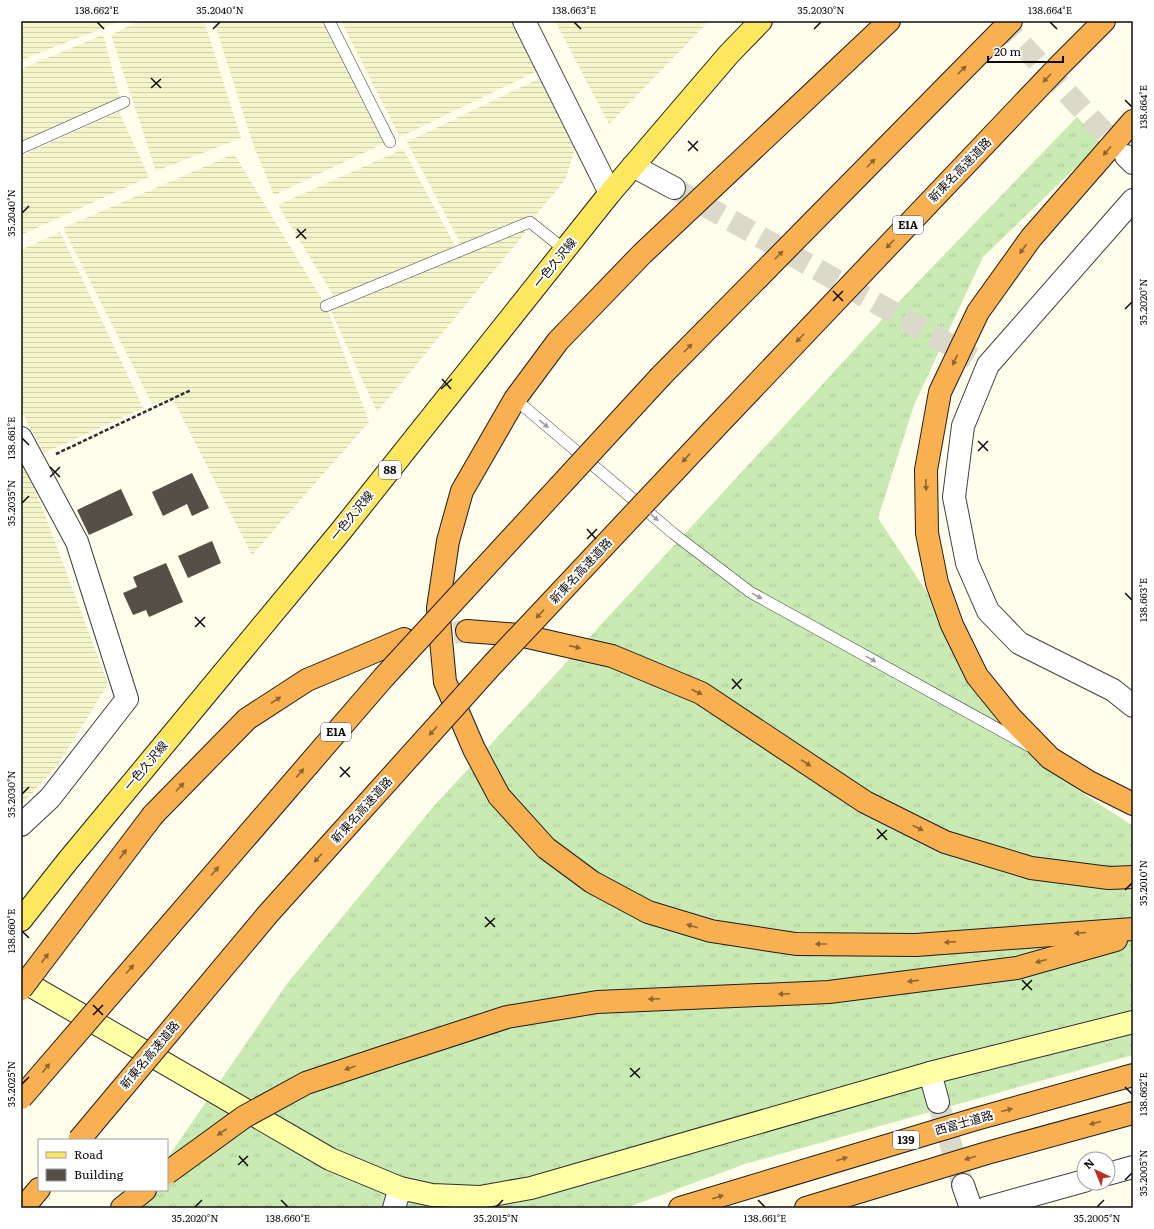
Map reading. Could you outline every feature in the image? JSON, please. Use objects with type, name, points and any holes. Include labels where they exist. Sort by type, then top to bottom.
[{"type":"highway","points":[[889,21],[642,254],[558,341],[515,399],[462,491],[448,541],[438,608],[445,682],[474,749],[499,796],[546,848],[592,882],[648,912],[711,931],[796,944],[916,945],[1133,929]]},
{"type":"highway","name":"E1A","points":[[21,1098],[384,677],[661,376],[1011,21]]},
{"type":"highway","name":"新東名高速道路","points":[[80,1139],[268,914],[497,659],[1058,67],[1104,21]]},
{"type":"highway","points":[[1133,122],[1031,238],[978,312],[940,392],[926,470],[928,533],[937,583],[952,625],[977,676],[1011,718],[1050,758],[1088,782],[1133,804]]},
{"type":"highway","points":[[468,631],[519,635],[612,656],[701,693],[865,802],[945,842],[1031,868],[1109,878],[1133,877]]},
{"type":"highway","points":[[21,988],[153,815],[246,719],[307,680],[404,639]]},
{"type":"highway","points":[[168,1171],[244,1117],[306,1083],[507,1017],[598,1002],[829,992],[1017,968],[1133,936]]},
{"type":"highway","name":"西富士道路","points":[[680,1208],[976,1119],[1133,1075]]},
{"type":"highway","points":[[806,1208],[987,1153],[1133,1113]]},
{"type":"highway","points":[[23,1208],[38,1190]]},
{"type":"highway","points":[[122,1208],[144,1191]]},
{"type":"main road","name":"一色久沢線","points":[[21,920],[66,862],[341,531],[610,193],[729,54],[761,21]]},
{"type":"street","points":[[524,21],[610,193]]},
{"type":"street","points":[[633,166],[674,188]]},
{"type":"street","points":[[1133,200],[980,362],[963,426],[954,497],[967,563],[988,611],[1019,643],[1113,690],[1133,706]]},
{"type":"street","points":[[21,438],[78,542],[127,699],[50,798],[21,825]]},
{"type":"street","points":[[21,980],[397,1198],[432,1195],[480,1196],[531,1188],[930,1073],[1133,1022]]},
{"type":"street","points":[[930,1073],[938,1102]]},
{"type":"street","points":[[1116,1172],[1133,1167]]},
{"type":"street","points":[[986,1208],[1076,1183]]},
{"type":"street","points":[[963,1185],[971,1208]]},
{"type":"lane","points":[[329,21],[390,142]]},
{"type":"lane","points":[[21,148],[124,102]]},
{"type":"lane","points":[[326,306],[530,222],[565,250]]},
{"type":"lane","points":[[515,399],[674,534],[750,592],[1050,758]]},
{"type":"path","points":[[35,464],[191,390]]},
{"type":"green space","points":[[21,21],[121,21],[21,60]]},
{"type":"green space","points":[[139,21],[204,21],[241,138],[156,171],[111,35]]},
{"type":"green space","points":[[214,21],[329,21],[395,138],[274,195],[253,144]]},
{"type":"green space","points":[[341,21],[512,21],[537,71],[400,137]]},
{"type":"green space","points":[[555,21],[709,21],[609,124]]},
{"type":"green space","points":[[103,35],[120,98],[21,143],[21,69]]},
{"type":"green space","points":[[540,78],[576,146],[565,180],[530,222],[462,246],[407,142]]},
{"type":"green space","points":[[119,112],[149,177],[21,235],[21,156]]},
{"type":"green space","points":[[1077,117],[1101,143],[983,257],[914,405],[878,518],[1041,766],[1133,826],[1133,1055],[745,1164],[626,1208],[133,1208],[144,1191],[168,1191],[168,1158],[286,985],[434,806],[890,311]]},
{"type":"green space","points":[[403,149],[455,246],[335,298],[278,205]]},
{"type":"green space","points":[[234,154],[326,306],[369,422],[252,555],[173,399],[152,403],[63,228]]},
{"type":"green space","points":[[522,229],[526,232],[377,412],[331,311]]},
{"type":"green space","points":[[60,232],[143,408],[44,453],[21,410],[21,250]]},
{"type":"green space","points":[[21,461],[33,483],[108,684],[59,763],[21,805]]},
{"type":"building","points":[[192,473],[209,508],[192,516],[187,504],[163,516],[152,492]]},
{"type":"building","points":[[121,489],[133,515],[89,535],[77,510]]},
{"type":"building","points":[[212,541],[221,563],[188,578],[178,556]]},
{"type":"building","points":[[166,563],[183,602],[149,617],[146,610],[133,615],[123,593],[137,587],[133,577]]},
{"type":"tunnel","points":[[1000,21],[1126,156]]},
{"type":"tunnel","points":[[674,188],[973,358]]},
{"type":"tunnel","points":[[421,637],[467,631]]},
{"type":"tunnel","points":[[938,1102],[963,1185]]}]
